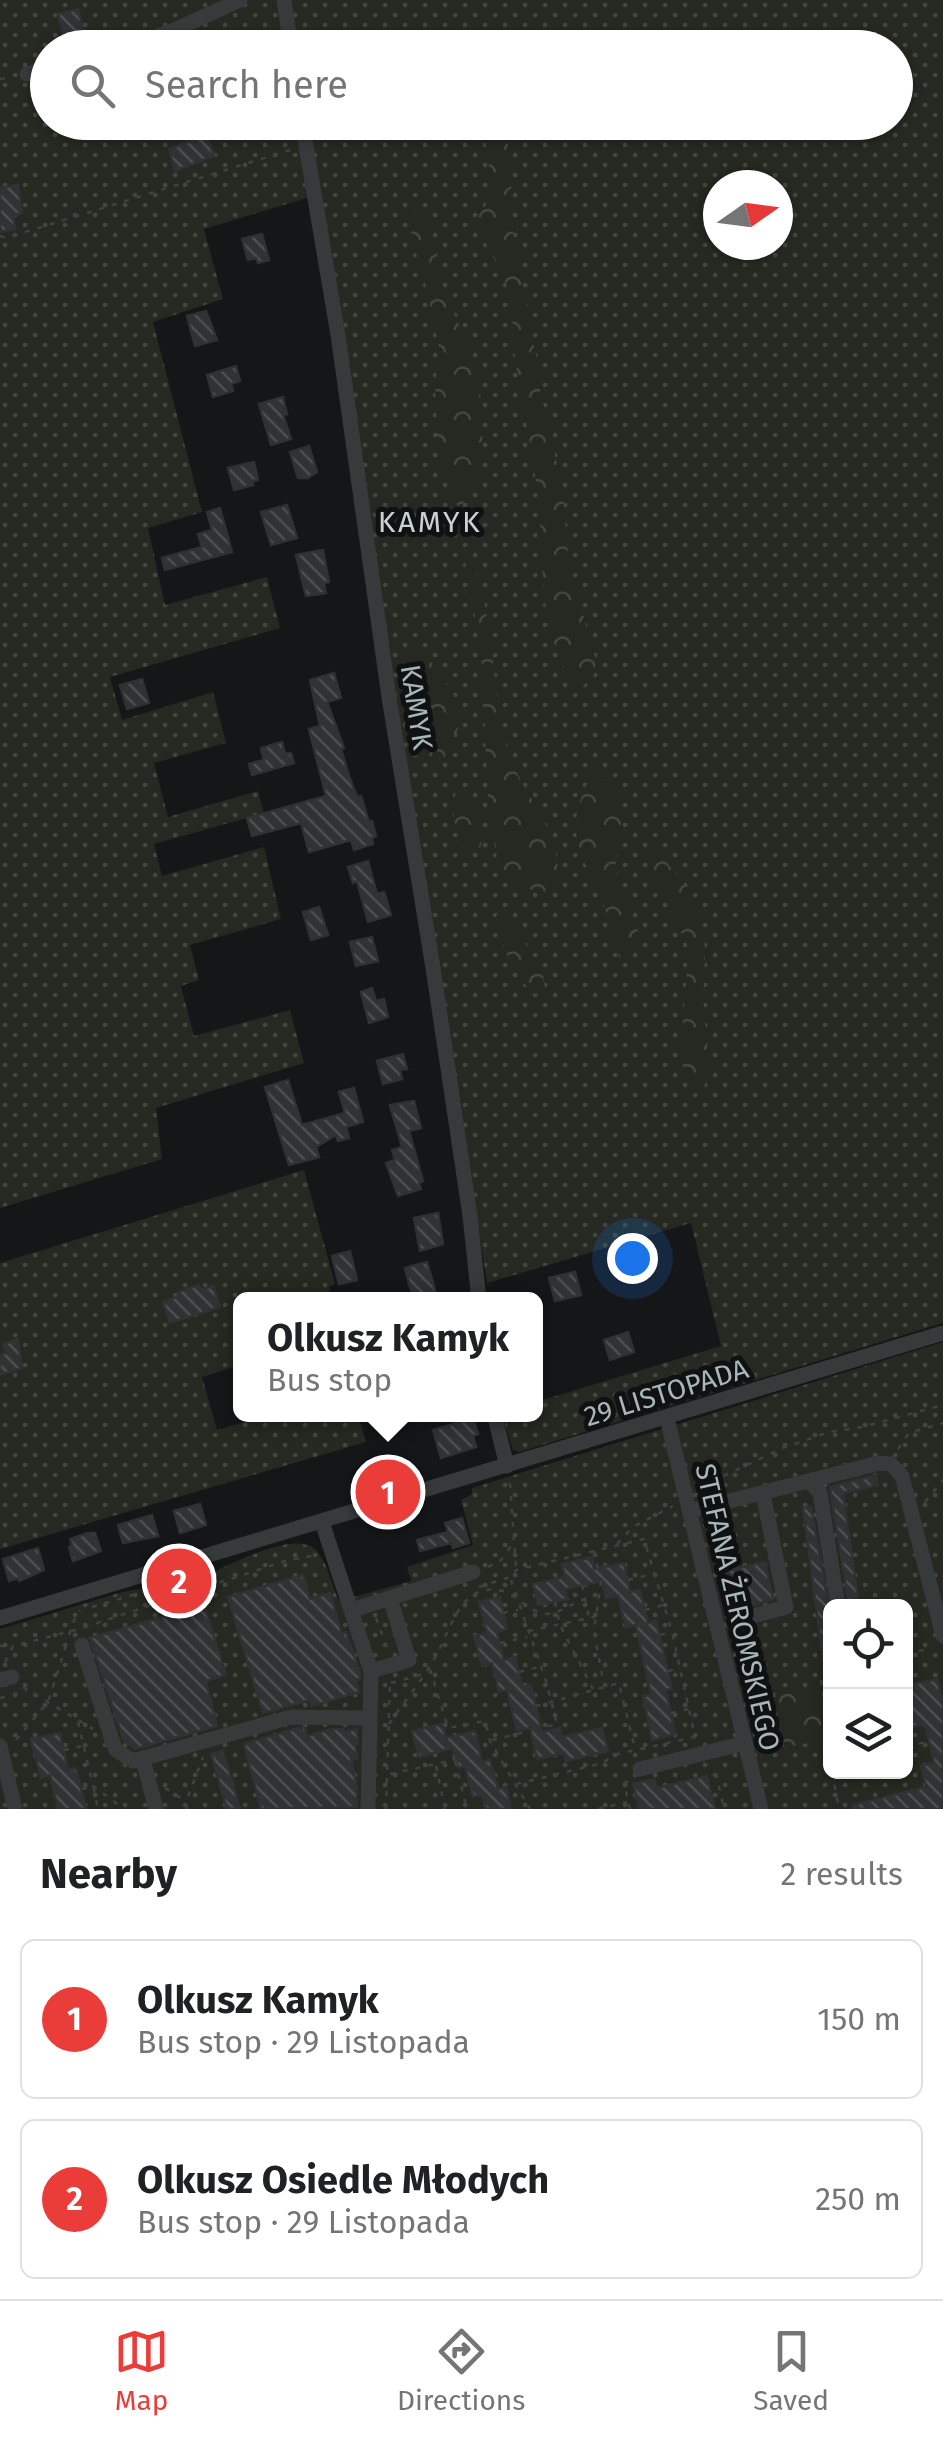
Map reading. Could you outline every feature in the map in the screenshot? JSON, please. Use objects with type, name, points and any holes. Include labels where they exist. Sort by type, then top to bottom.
[{"type":"street","points":[[174,30],[240,0]]},
{"type":"street","points":[[284,0],[288,30]]},
{"type":"street","name":"KAMYK","points":[[305,140],[434,968],[478,1292]]},
{"type":"street","name":"29 LISTOPADA","points":[[0,1618],[943,1333]]},
{"type":"street","name":"STEFANA ŻEROMSKIEGO","points":[[667,1418],[761,1809]]},
{"type":"street","points":[[496,1422],[507,1466]]},
{"type":"street","points":[[688,1504],[763,1494],[880,1462],[892,1464],[902,1476],[943,1636]]},
{"type":"street","points":[[810,1482],[820,1492],[837,1599]]},
{"type":"street","points":[[749,1617],[786,1607],[763,1494]]},
{"type":"street","points":[[322,1522],[358,1608],[371,1671],[368,1809]]},
{"type":"street","points":[[358,1608],[472,1581]]},
{"type":"street","points":[[371,1671],[409,1660],[390,1598]]},
{"type":"street","points":[[82,1645],[116,1750],[133,1761],[291,1717],[370,1718]]},
{"type":"street","points":[[639,1774],[745,1744]]},
{"type":"street","points":[[1,1751],[14,1809]]},
{"type":"street","points":[[143,1760],[156,1809]]},
{"type":"path","points":[[0,236],[6,238],[166,185],[306,145]]},
{"type":"path","points":[[617,1544],[633,1528],[688,1504],[705,1484],[784,1448],[830,1432],[943,1405]]},
{"type":"path","points":[[891,1458],[910,1433],[943,1423]]},
{"type":"path","points":[[507,1466],[516,1570]]},
{"type":"path","points":[[920,1508],[943,1480]]},
{"type":"path","points":[[472,1581],[502,1560],[516,1539]]},
{"type":"path","points":[[472,1581],[510,1577],[516,1570],[644,1539],[672,1632],[696,1737],[613,1755],[603,1763],[517,1784]]},
{"type":"path","points":[[0,1646],[13,1646],[71,1629],[307,1555],[325,1561],[317,1546]]},
{"type":"path","points":[[594,1551],[598,1569]]},
{"type":"path","points":[[1,1751],[48,1702],[76,1615],[81,1610],[209,1573],[226,1564]]},
{"type":"path","points":[[628,1580],[655,1574]]},
{"type":"path","points":[[510,1577],[557,1724],[542,1728]]},
{"type":"path","points":[[601,1581],[594,1630],[604,1687]]},
{"type":"path","points":[[582,1586],[589,1618]]},
{"type":"path","points":[[389,1724],[430,1666],[449,1623],[474,1596],[498,1590],[547,1616],[585,1598]]},
{"type":"path","points":[[555,1602],[560,1624],[593,1690]]},
{"type":"path","points":[[645,1610],[664,1605]]},
{"type":"path","points":[[358,1608],[376,1617],[390,1665],[386,1809]]},
{"type":"path","points":[[504,1613],[520,1610]]},
{"type":"path","points":[[500,1644],[560,1624],[596,1617]]},
{"type":"path","points":[[660,1635],[672,1632]]},
{"type":"path","points":[[6,1679],[5,1661],[13,1646]]},
{"type":"path","points":[[913,1652],[928,1648]]},
{"type":"path","points":[[430,1666],[450,1737]]},
{"type":"path","points":[[519,1672],[540,1667]]},
{"type":"path","points":[[668,1672],[680,1668]]},
{"type":"path","points":[[390,1683],[431,1672]]},
{"type":"path","points":[[536,1706],[619,1683],[635,1750]]},
{"type":"path","points":[[0,1698],[27,1690],[78,1720],[98,1809]]},
{"type":"path","points":[[670,1713],[689,1709]]},
{"type":"path","points":[[448,1728],[485,1721],[490,1741],[530,1809]]},
{"type":"path","points":[[490,1741],[530,1731]]},
{"type":"path","points":[[173,1806],[187,1806],[207,1742]]},
{"type":"path","points":[[913,1745],[925,1742]]},
{"type":"path","points":[[64,1750],[84,1745]]},
{"type":"path","points":[[452,1748],[467,1809]]},
{"type":"path","points":[[388,1774],[454,1760]]},
{"type":"path","points":[[436,1764],[445,1809]]},
{"type":"path","points":[[716,1773],[724,1809]]},
{"type":"path","points":[[630,1809],[624,1783],[639,1774]]},
{"type":"path","points":[[833,1779],[838,1809]]},
{"type":"path","points":[[82,1789],[93,1786]]},
{"type":"path","points":[[93,1786],[124,1809]]},
{"type":"path","points":[[598,1809],[628,1802]]},
{"type":"green space","points":[[0,0],[278,0],[282,30],[30,30],[30,140],[299,140],[310,197],[204,229],[223,299],[153,322],[202,512],[148,528],[165,605],[267,577],[280,628],[110,677],[122,720],[213,692],[226,743],[154,763],[168,817],[258,791],[264,813],[154,844],[162,876],[264,847],[281,919],[190,945],[199,980],[181,986],[194,1036],[290,1010],[304,1063],[156,1108],[162,1159],[0,1208]]},
{"type":"green space","points":[[290,0],[943,0],[943,1323],[519,1452],[513,1450],[504,1422],[543,1422],[543,1400],[721,1346],[691,1223],[487,1283],[311,140],[913,140],[913,30],[294,30]]},
{"type":"green space","points":[[485,140],[507,140],[512,227],[538,381],[562,486],[569,564],[596,661],[593,679],[579,688],[555,646],[549,622],[538,496],[514,352],[510,298],[475,221],[493,194]]},
{"type":"green space","points":[[415,199],[429,221],[443,288],[479,371],[483,448],[478,481],[459,509],[445,477],[437,436],[435,386],[439,347],[411,238]]},
{"type":"green space","points":[[467,551],[483,598],[507,748],[555,847],[559,877],[544,892],[511,883],[503,875],[497,857],[489,799],[481,656],[467,578]]},
{"type":"green space","points":[[416,640],[454,695],[462,721],[441,764],[418,747],[414,739],[411,656]]},
{"type":"green space","points":[[593,771],[615,787],[622,812],[615,870],[642,942],[630,958],[619,957],[577,835],[578,807]]},
{"type":"green space","points":[[457,787],[473,797],[481,814],[479,853],[466,851],[454,820]]},
{"type":"green space","points":[[646,852],[659,852],[683,882],[695,901],[703,927],[707,1065],[701,1099],[690,1082],[680,1051],[689,949],[651,871]]},
{"type":"green space","points":[[496,915],[509,916],[543,974],[545,990],[535,994],[514,969]]},
{"type":"green space","points":[[304,1170],[335,1284],[329,1287],[330,1292],[233,1292],[233,1367],[202,1377],[217,1430],[244,1422],[360,1422],[366,1442],[0,1549],[0,1263]]},
{"type":"green space","points":[[943,1342],[943,1809],[0,1809],[0,1629],[119,1593],[160,1585],[174,1587],[176,1591],[188,1588],[187,1583],[235,1562],[291,1544],[317,1551],[339,1601],[411,1581],[407,1567],[473,1545],[461,1500],[472,1494],[472,1488]]},
{"type":"green space","points":[[816,1686],[823,1741],[784,1747],[775,1694]]},
{"type":"building","points":[[78,9],[83,30],[62,30],[58,14]]},
{"type":"building","points":[[193,140],[209,140],[214,156],[175,171],[169,149]]},
{"type":"building","points":[[18,185],[22,213],[13,215],[15,229],[0,232],[0,188]]},
{"type":"building","points":[[262,234],[269,260],[248,260],[242,239]]},
{"type":"building","points":[[206,311],[217,340],[195,346],[187,316]]},
{"type":"building","points":[[236,366],[240,381],[231,384],[233,391],[213,397],[207,375]]},
{"type":"building","points":[[283,397],[287,414],[283,415],[291,439],[271,445],[259,404]]},
{"type":"building","points":[[309,446],[317,472],[308,478],[298,478],[290,452]]},
{"type":"building","points":[[254,462],[258,480],[234,490],[228,468]]},
{"type":"building","points":[[287,505],[297,538],[271,545],[261,512]]},
{"type":"building","points":[[220,508],[232,552],[165,570],[162,558],[202,547],[198,534],[212,530],[207,512]]},
{"type":"building","points":[[323,550],[329,582],[324,583],[326,593],[306,596],[296,555]]},
{"type":"building","points":[[334,673],[341,698],[327,702],[344,748],[341,749],[349,776],[357,797],[361,796],[369,822],[372,821],[376,836],[372,838],[373,844],[354,850],[351,840],[309,852],[301,823],[252,836],[247,818],[326,796],[309,729],[320,726],[310,680]]},
{"type":"building","points":[[142,679],[149,703],[127,709],[120,685]]},
{"type":"building","points":[[282,742],[285,754],[291,753],[294,763],[252,775],[249,764],[264,760],[261,748]]},
{"type":"building","points":[[368,861],[377,894],[384,892],[391,915],[368,922],[357,881],[353,883],[348,867]]},
{"type":"building","points":[[319,907],[328,935],[311,940],[303,912]]},
{"type":"building","points":[[372,937],[378,961],[356,966],[350,942]]},
{"type":"building","points":[[372,988],[376,1001],[384,999],[388,1017],[369,1023],[361,992]]},
{"type":"building","points":[[403,1054],[407,1069],[400,1070],[402,1079],[383,1084],[377,1061]]},
{"type":"building","points":[[288,1080],[302,1125],[345,1113],[339,1092],[354,1088],[363,1122],[346,1127],[349,1138],[338,1141],[336,1135],[316,1147],[319,1157],[289,1165],[265,1087]]},
{"type":"building","points":[[414,1101],[421,1128],[409,1131],[423,1181],[419,1183],[421,1189],[398,1196],[386,1163],[395,1160],[392,1150],[402,1147],[390,1105]]},
{"type":"building","points":[[438,1213],[443,1244],[420,1251],[414,1218]]},
{"type":"building","points":[[350,1251],[357,1280],[339,1284],[332,1256]]},
{"type":"building","points":[[427,1262],[436,1292],[412,1292],[405,1268]]},
{"type":"building","points":[[575,1272],[581,1295],[555,1301],[549,1278]]},
{"type":"building","points":[[199,1285],[200,1290],[213,1286],[220,1307],[170,1323],[163,1302]]},
{"type":"building","points":[[628,1332],[634,1352],[610,1360],[604,1340]]},
{"type":"building","points":[[18,1339],[22,1368],[0,1375],[0,1355],[6,1353],[4,1344]]},
{"type":"building","points":[[474,1422],[476,1447],[441,1458],[433,1430]]},
{"type":"building","points":[[876,1475],[878,1485],[843,1493],[858,1599],[848,1599],[830,1487]]},
{"type":"building","points":[[200,1504],[206,1525],[180,1533],[174,1511]]},
{"type":"building","points":[[811,1507],[827,1599],[823,1599],[823,1659],[803,1508]]},
{"type":"building","points":[[152,1515],[158,1536],[123,1543],[118,1525]]},
{"type":"building","points":[[462,1518],[469,1543],[420,1551],[417,1540],[448,1532],[445,1523]]},
{"type":"building","points":[[95,1533],[101,1551],[73,1561],[70,1539]]},
{"type":"building","points":[[38,1548],[44,1570],[9,1581],[3,1559]]},
{"type":"building","points":[[592,1557],[594,1569],[624,1563],[630,1592],[640,1590],[648,1623],[656,1621],[672,1689],[666,1690],[675,1734],[652,1740],[643,1696],[651,1695],[636,1625],[626,1627],[618,1596],[606,1598],[602,1581],[565,1589],[568,1599],[538,1605],[533,1584],[565,1577],[562,1564]]},
{"type":"building","points":[[765,1562],[773,1599],[733,1612],[724,1571]]},
{"type":"building","points":[[303,1575],[310,1599],[330,1593],[342,1634],[346,1632],[360,1673],[356,1680],[359,1692],[312,1706],[310,1700],[263,1713],[228,1597]]},
{"type":"building","points":[[500,1597],[507,1629],[497,1632],[504,1660],[515,1657],[522,1687],[531,1685],[542,1732],[560,1728],[562,1737],[602,1728],[608,1751],[566,1761],[564,1753],[537,1759],[530,1728],[517,1731],[507,1690],[499,1692],[492,1663],[482,1666],[474,1636],[487,1633],[479,1602]]},
{"type":"building","points":[[204,1605],[226,1675],[206,1681],[217,1726],[135,1749],[124,1741],[90,1638]]},
{"type":"building","points":[[937,1679],[943,1703],[943,1809],[853,1809],[853,1805],[926,1787],[921,1766],[934,1763],[925,1724],[913,1727],[913,1684]]},
{"type":"building","points":[[442,1724],[446,1738],[475,1731],[482,1762],[490,1760],[498,1789],[506,1787],[511,1809],[486,1809],[482,1795],[473,1797],[465,1766],[458,1768],[453,1748],[419,1757],[412,1731]]},
{"type":"building","points":[[305,1728],[307,1736],[332,1729],[357,1729],[358,1758],[351,1760],[357,1807],[261,1809],[244,1744]]},
{"type":"building","points":[[60,1733],[68,1770],[76,1768],[86,1809],[58,1809],[50,1775],[41,1778],[31,1739]]},
{"type":"building","points":[[223,1751],[240,1809],[227,1809],[211,1754]]},
{"type":"building","points":[[707,1776],[715,1809],[639,1809],[633,1784],[654,1779],[657,1788]]},
{"type":"place","name":"Olkusz Kamyk","points":[[388,1492]]},
{"type":"place","name":"Olkusz Osiedle Młodych","points":[[179,1581]]},
{"type":"district","name":"KAMYK","points":[[430,522]]}]
